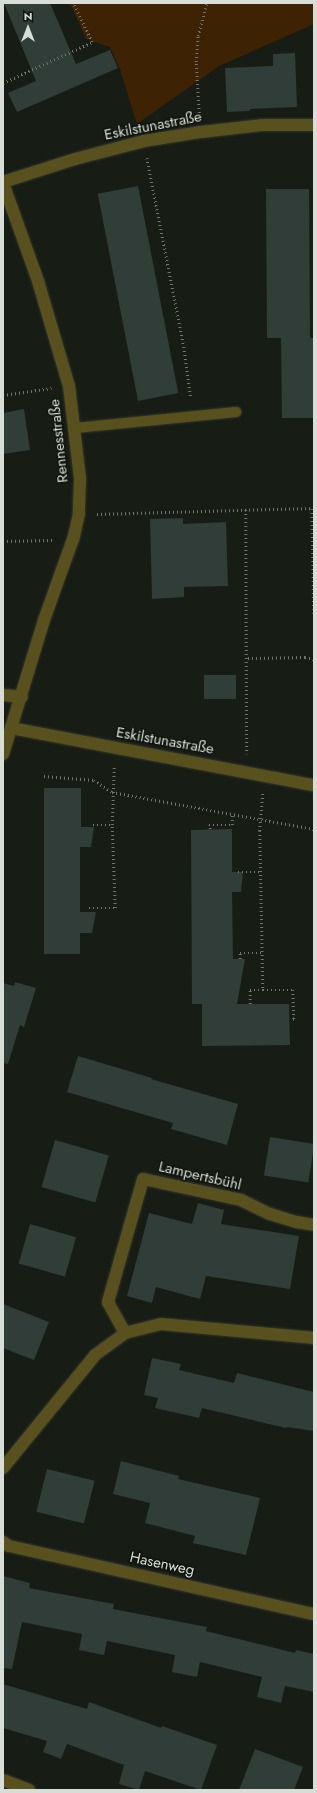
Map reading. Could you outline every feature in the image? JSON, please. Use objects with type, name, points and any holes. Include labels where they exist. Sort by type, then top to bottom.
[{"type":"street","name":"Eskilstunastraße","points":[[3,183],[75,159],[138,142],[201,132],[262,125],[314,125]]},
{"type":"street","name":"Rennesstraße","points":[[3,183],[38,281],[69,386],[80,478],[79,514],[74,539],[44,620],[22,697],[3,754]]},
{"type":"street","points":[[3,695],[22,697]]},
{"type":"street","name":"Eskilstunastraße","points":[[11,728],[314,785]]},
{"type":"street","name":"Lampertsbühl","points":[[124,1334],[108,1302],[143,1179],[241,1200],[270,1214],[314,1225]]},
{"type":"street","points":[[3,1468],[95,1355],[124,1334],[161,1324],[314,1338]]},
{"type":"street","name":"Hasenweg","points":[[3,1542],[9,1546],[314,1614]]},
{"type":"street","points":[[3,1780],[29,1790]]},
{"type":"lane","points":[[75,428],[236,412]]},
{"type":"path","points":[[3,83],[92,42],[73,3]]},
{"type":"path","points":[[201,132],[196,62],[198,36],[207,3]]},
{"type":"path","points":[[148,167],[184,347],[194,416]]},
{"type":"path","points":[[3,395],[69,386]]},
{"type":"path","points":[[79,514],[313,509],[314,614]]},
{"type":"path","points":[[246,510],[248,658],[247,772]]},
{"type":"path","points":[[3,541],[74,539]]},
{"type":"path","points":[[248,658],[305,656],[314,659]]},
{"type":"path","points":[[89,908],[115,908],[112,792],[115,748]]},
{"type":"path","points":[[44,776],[94,780],[112,792],[314,829]]},
{"type":"path","points":[[263,990],[260,820],[264,776]]},
{"type":"path","points":[[210,829],[209,825],[232,825],[232,815]]},
{"type":"path","points":[[92,825],[112,825]]},
{"type":"path","points":[[238,872],[261,872]]},
{"type":"path","points":[[240,959],[240,953],[262,953]]},
{"type":"path","points":[[250,1004],[250,990],[294,990],[294,1019],[290,1019]]},
{"type":"shaded area","points":[[70,3],[314,3],[314,24],[219,66],[137,124],[120,69],[110,47],[86,39]]},
{"type":"building","points":[[4,3],[50,3],[76,64],[110,50],[118,68],[17,112],[8,93],[36,81]]},
{"type":"building","points":[[295,53],[297,107],[250,109],[250,111],[227,112],[225,68],[273,66],[273,54]]},
{"type":"building","points":[[138,186],[178,393],[138,401],[98,194]]},
{"type":"building","points":[[266,189],[309,189],[310,338],[314,338],[314,418],[282,418],[281,338],[267,338]]},
{"type":"building","points":[[24,409],[30,450],[3,454],[3,413]]},
{"type":"building","points":[[183,518],[183,524],[226,522],[228,586],[184,587],[184,597],[152,599],[150,519]]},
{"type":"building","points":[[204,675],[236,675],[236,699],[204,699]]},
{"type":"building","points":[[44,788],[81,788],[81,827],[94,827],[91,847],[80,847],[80,912],[96,912],[92,933],[80,933],[80,954],[44,954]]},
{"type":"building","points":[[232,829],[232,872],[243,872],[241,892],[232,892],[233,959],[245,959],[237,1004],[289,1004],[290,1045],[202,1046],[202,1004],[192,1004],[191,830]]},
{"type":"building","points":[[15,982],[36,988],[24,1027],[20,1025],[8,1064],[3,1063],[3,983],[14,986]]},
{"type":"building","points":[[78,1056],[238,1104],[227,1145],[171,1129],[173,1123],[67,1092]]},
{"type":"building","points":[[270,1137],[314,1144],[308,1183],[264,1176]]},
{"type":"building","points":[[55,1140],[109,1155],[95,1203],[41,1187]]},
{"type":"building","points":[[198,1203],[224,1210],[221,1224],[299,1236],[290,1289],[206,1276],[200,1299],[156,1287],[152,1303],[127,1296],[149,1213],[192,1224]]},
{"type":"building","points":[[30,1224],[76,1237],[65,1277],[19,1263]]},
{"type":"building","points":[[3,1304],[49,1322],[34,1360],[3,1348]]},
{"type":"building","points":[[152,1358],[181,1364],[179,1370],[234,1383],[237,1373],[314,1392],[314,1431],[286,1428],[202,1408],[199,1418],[155,1408],[158,1398],[144,1395]]},
{"type":"building","points":[[121,1461],[179,1476],[178,1479],[260,1498],[246,1555],[193,1543],[195,1536],[145,1523],[150,1503],[113,1494]]},
{"type":"building","points":[[47,1469],[95,1481],[84,1524],[36,1512]]},
{"type":"building","points":[[3,1576],[30,1583],[29,1588],[114,1604],[113,1609],[207,1627],[206,1631],[295,1653],[296,1650],[314,1654],[314,1692],[285,1686],[281,1703],[257,1697],[262,1677],[200,1662],[197,1677],[172,1672],[175,1655],[107,1641],[104,1655],[79,1650],[82,1634],[22,1622],[12,1669],[3,1668]]},
{"type":"building","points":[[3,1684],[87,1709],[89,1702],[161,1728],[162,1726],[217,1745],[201,1790],[145,1771],[139,1790],[119,1784],[124,1765],[67,1744],[61,1759],[43,1752],[47,1741],[3,1728]]},
{"type":"building","points":[[255,1749],[303,1767],[294,1790],[239,1790]]}]
